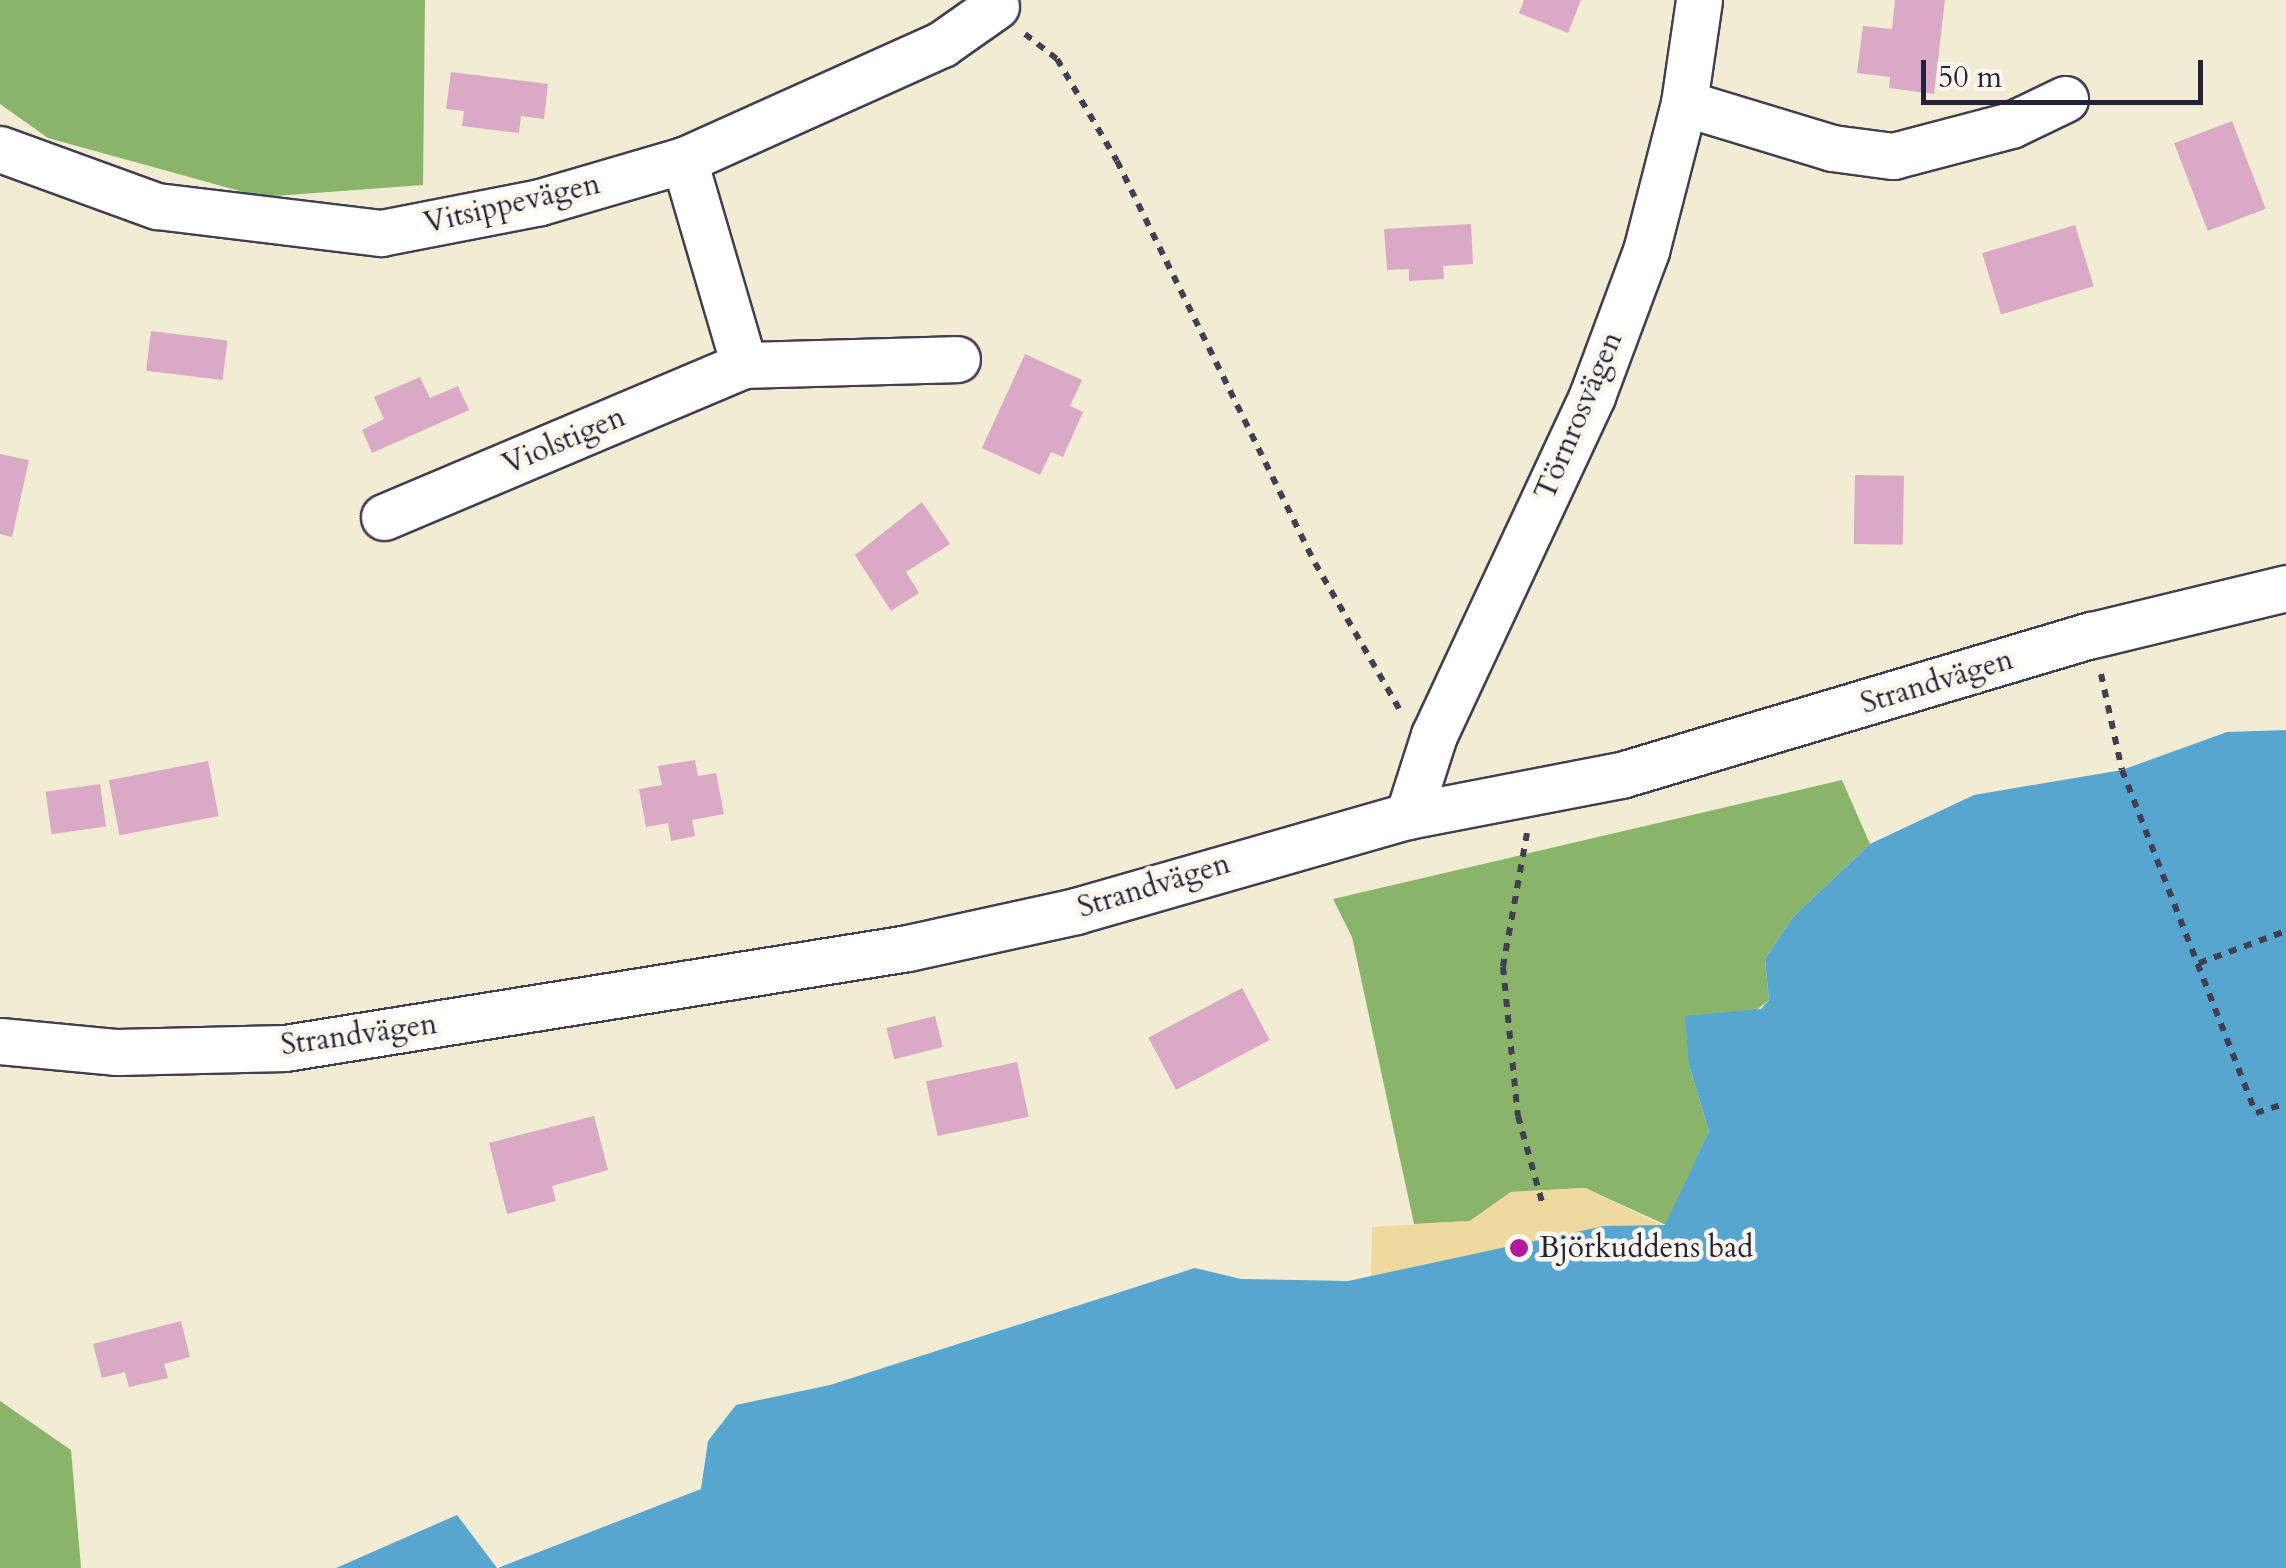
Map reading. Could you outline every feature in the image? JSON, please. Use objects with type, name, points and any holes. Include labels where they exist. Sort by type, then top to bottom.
[{"type":"street","name":"Törnrosvägen","points":[[1408,816],[1434,735],[1592,396],[1646,251],[1684,103],[1699,0]]},
{"type":"street","name":"Vitsippevägen","points":[[0,148],[157,206],[381,233],[540,202],[684,160],[942,44],[996,6]]},
{"type":"street","points":[[1684,103],[1832,148],[1893,156],[2011,126],[2065,99]]},
{"type":"street","points":[[684,160],[744,365]]},
{"type":"street","name":"Violstigen","points":[[384,518],[744,365],[957,359]]},
{"type":"street","name":"Strandvägen","points":[[0,1041],[117,1052],[284,1048],[908,948],[1076,911],[1408,816],[1621,774],[2092,635],[2286,588]]},
{"type":"path","points":[[996,6],[1058,58],[1116,161],[1315,563],[1412,731],[1434,735]]},
{"type":"path","points":[[2092,635],[2122,770],[2256,1113],[2286,1103]]},
{"type":"path","points":[[1534,793],[1503,967],[1518,1116],[1542,1202]]},
{"type":"path","points":[[2199,964],[2286,931]]},
{"type":"green space","points":[[0,0],[425,0],[423,185],[261,197],[48,138],[0,104]]},
{"type":"green space","points":[[1842,780],[1870,844],[1793,917],[1765,959],[1769,1000],[1689,1065],[1709,1131],[1666,1225],[1585,1188],[1511,1192],[1470,1221],[1414,1224],[1352,937],[1333,899]]},
{"type":"green space","points":[[0,1401],[71,1450],[81,1568],[0,1568]]},
{"type":"sand","name":"Björkuddens bad","points":[[1585,1188],[1679,1233],[1371,1297],[1372,1227],[1470,1221],[1511,1192]]},
{"type":"water","points":[[2286,730],[2286,1568],[498,1568],[701,1489],[708,1441],[736,1405],[830,1385],[1195,1268],[1241,1279],[1348,1281],[1604,1226],[1665,1225],[1709,1131],[1689,1065],[1685,1016],[1761,1009],[1769,1000],[1765,959],[1793,917],[1870,844],[1974,795],[2122,770],[2227,732]]},
{"type":"water","points":[[457,1515],[497,1568],[336,1568],[377,1550]]},
{"type":"building","points":[[1524,0],[1581,0],[1568,33],[1519,13]]},
{"type":"building","points":[[1895,0],[1945,0],[1934,94],[1889,88],[1890,77],[1857,73],[1863,26],[1892,29]]},
{"type":"building","points":[[451,72],[548,84],[544,119],[521,116],[519,133],[462,126],[464,111],[446,109]]},
{"type":"building","points":[[2232,121],[2266,209],[2208,231],[2174,143]]},
{"type":"building","points":[[1471,224],[1473,264],[1443,266],[1444,279],[1409,281],[1409,269],[1387,270],[1384,229]]},
{"type":"building","points":[[2075,225],[2094,286],[2001,315],[1982,253]]},
{"type":"building","points":[[151,331],[227,340],[223,380],[146,371]]},
{"type":"building","points":[[1025,354],[1082,380],[1070,406],[1083,412],[1063,457],[1051,452],[1040,475],[982,448]]},
{"type":"building","points":[[420,377],[430,398],[458,386],[469,410],[372,453],[362,430],[384,419],[374,397]]},
{"type":"building","points":[[0,454],[29,460],[12,537],[0,534]]},
{"type":"building","points":[[1855,475],[1904,476],[1903,545],[1854,544]]},
{"type":"building","points":[[922,502],[950,544],[906,572],[919,593],[891,611],[855,555]]},
{"type":"building","points":[[695,760],[698,776],[716,773],[724,814],[692,820],[695,836],[671,841],[668,823],[646,827],[639,789],[662,785],[658,766]]},
{"type":"building","points":[[208,761],[219,816],[120,835],[109,780]]},
{"type":"building","points":[[100,784],[106,827],[52,834],[46,792]]},
{"type":"building","points":[[1242,988],[1270,1040],[1176,1090],[1148,1038]]},
{"type":"building","points":[[935,1016],[943,1047],[894,1059],[886,1028]]},
{"type":"building","points":[[1017,1062],[1029,1117],[938,1136],[926,1081]]},
{"type":"building","points":[[594,1116],[608,1170],[552,1186],[556,1201],[507,1214],[489,1143]]},
{"type":"building","points":[[181,1321],[190,1357],[164,1364],[168,1378],[129,1387],[125,1372],[102,1378],[93,1344]]},
{"type":"place","name":"Björkuddens bad","points":[[1519,1248]]}]
